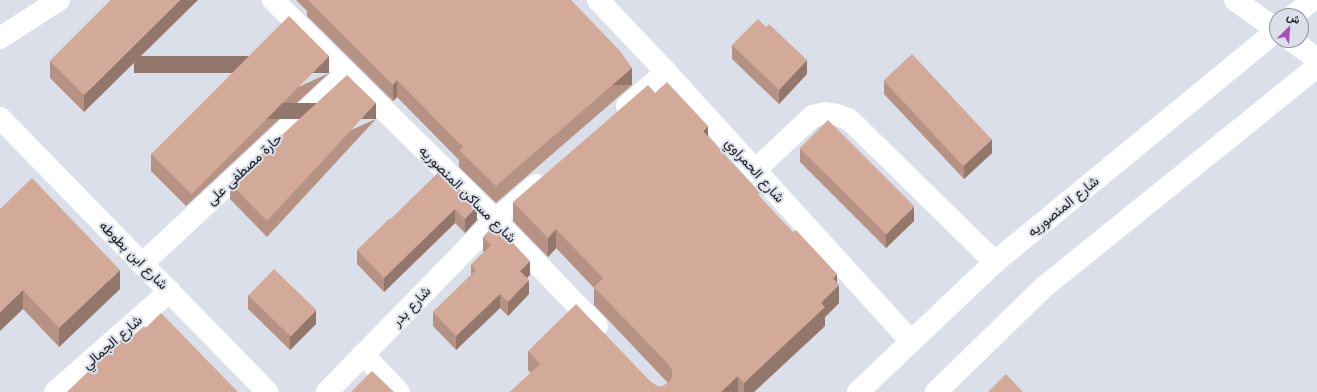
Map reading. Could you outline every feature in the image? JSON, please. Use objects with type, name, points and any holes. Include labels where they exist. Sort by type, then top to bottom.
[{"type":"street","points":[[0,38],[59,0]]},
{"type":"street","name":"شارع مساكن المنصوريه","points":[[273,0],[495,220],[609,340]]},
{"type":"street","name":"شارع الحمراوي","points":[[598,0],[666,72],[911,341]]},
{"type":"street","points":[[1235,0],[1269,24]]},
{"type":"street","points":[[1302,8],[1312,0]]},
{"type":"street","name":"شارع المنصوريه","points":[[858,392],[995,262],[1269,37]]},
{"type":"street","points":[[1302,48],[1317,59]]},
{"type":"street","points":[[936,392],[1044,287],[1317,67]]},
{"type":"street","points":[[613,118],[666,72]]},
{"type":"street","name":"حارة مصطفى على","points":[[142,264],[346,74]]},
{"type":"street","points":[[755,170],[813,116],[825,113],[848,119],[858,127],[995,262]]},
{"type":"street","name":"شارع ابن بطوطه","points":[[0,118],[267,392]]},
{"type":"street","name":"شارع بدر","points":[[326,392],[495,220],[548,174]]},
{"type":"street","name":"شارع الجمالي","points":[[55,392],[170,291]]},
{"type":"street","points":[[363,354],[399,392]]},
{"type":"building","points":[[111,0],[180,0],[84,95],[50,61]]},
{"type":"building","points":[[308,0],[571,0],[620,51],[632,68],[496,186],[459,150],[463,147],[397,80],[393,85]]},
{"type":"building","points":[[289,16],[329,56],[191,194],[151,154]]},
{"type":"building","points":[[758,19],[766,27],[769,24],[807,60],[779,90],[732,45]]},
{"type":"building","points":[[912,54],[992,140],[963,166],[883,81]]},
{"type":"building","points":[[347,75],[376,103],[267,221],[230,183]]},
{"type":"building","points":[[667,82],[708,126],[703,131],[760,193],[758,195],[793,232],[796,230],[837,274],[833,278],[839,285],[821,303],[825,307],[744,383],[738,376],[721,392],[510,392],[540,364],[528,351],[576,304],[651,382],[657,386],[663,386],[669,382],[672,377],[672,370],[669,365],[594,287],[603,278],[556,229],[548,238],[513,202],[648,85],[655,93]]},
{"type":"building","points":[[828,120],[914,206],[886,235],[800,148]]},
{"type":"building","points":[[441,170],[477,206],[465,219],[455,209],[384,278],[357,250]]},
{"type":"building","points":[[32,178],[120,270],[59,328],[23,290],[0,312],[0,209]]},
{"type":"building","points":[[495,224],[530,261],[520,271],[529,280],[508,302],[500,294],[456,336],[433,312],[476,270],[471,265],[491,245],[483,237]]},
{"type":"building","points":[[274,269],[316,310],[291,337],[248,296]]},
{"type":"building","points":[[161,313],[238,392],[67,392],[125,336],[128,340],[144,326],[146,328]]},
{"type":"building","points":[[372,371],[394,392],[351,392]]},
{"type":"building","points":[[1006,374],[1023,392],[988,392]]}]
